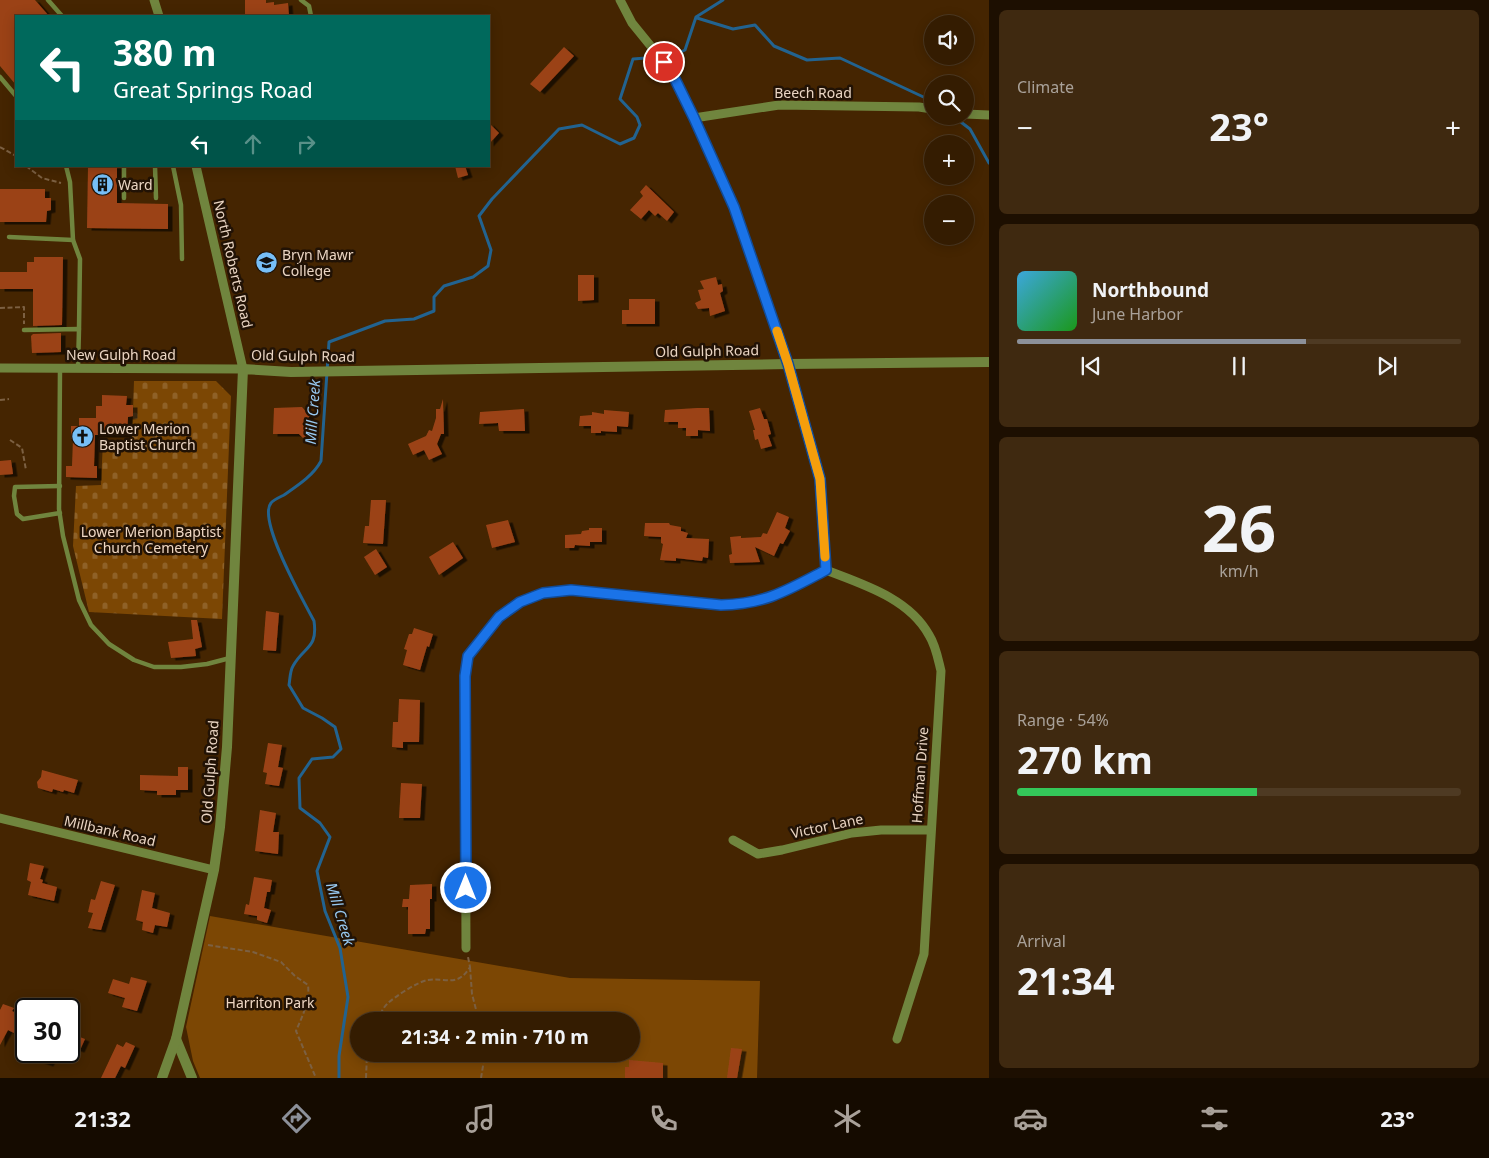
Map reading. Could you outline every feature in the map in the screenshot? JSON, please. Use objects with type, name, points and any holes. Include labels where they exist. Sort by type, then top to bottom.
[{"type":"street","points":[[154,0],[158,15]]},
{"type":"street","points":[[466,948],[465,676],[468,656],[499,617],[520,602],[543,593],[571,590],[721,605],[743,604],[780,594],[826,570],[820,479],[788,364],[734,207],[671,71],[632,23],[620,0]]},
{"type":"street","name":"Beech Road","points":[[694,118],[779,105],[924,107]]},
{"type":"street","points":[[974,114],[989,115]]},
{"type":"street","name":"North Roberts Road","points":[[196,167],[243,368]]},
{"type":"street","name":"Old Gulph Road","points":[[162,1078],[176,1039],[214,870],[224,786],[243,368],[291,372],[336,372],[989,362]]},
{"type":"street","name":"New Gulph Road","points":[[0,368],[243,368]]},
{"type":"street","name":"Hoffman Drive","points":[[826,570],[880,592],[910,611],[929,634],[937,654],[941,672],[924,954],[897,1039]]},
{"type":"street","name":"Millbank Road","points":[[0,818],[214,870]]},
{"type":"street","name":"Victor Lane","points":[[732,840],[758,854],[852,833],[881,830],[930,830]]},
{"type":"street","points":[[176,1039],[192,1078]]},
{"type":"lane","points":[[48,0],[61,15]]},
{"type":"lane","points":[[301,0],[308,6],[311,15]]},
{"type":"lane","points":[[0,77],[15,95]]},
{"type":"lane","points":[[66,167],[70,182],[73,240],[80,259],[78,368]]},
{"type":"lane","points":[[124,167],[124,198]]},
{"type":"lane","points":[[155,167],[156,198]]},
{"type":"lane","points":[[173,167],[181,205],[182,259]]},
{"type":"lane","points":[[9,237],[73,240]]},
{"type":"lane","points":[[24,330],[79,329]]},
{"type":"lane","points":[[60,368],[60,513],[63,536],[79,600],[91,625],[110,644],[134,660],[154,667],[208,664],[230,658]]},
{"type":"lane","points":[[60,486],[15,487],[14,496],[17,514],[24,519],[60,513]]},
{"type":"path","points":[[0,147],[15,155]]},
{"type":"path","points":[[27,167],[42,178],[51,181],[70,182]]},
{"type":"path","points":[[0,308],[24,308],[24,330]]},
{"type":"path","points":[[0,400],[9,399]]},
{"type":"path","points":[[10,440],[22,448],[26,470]]},
{"type":"path","points":[[198,943],[253,952],[281,962],[295,976],[308,985],[305,1010],[296,1031],[316,1078]]},
{"type":"path","points":[[466,948],[470,967],[472,994],[477,1012]]},
{"type":"path","points":[[382,1012],[387,1004],[418,984],[428,980],[454,980],[466,974],[470,967]]},
{"type":"path","points":[[366,1078],[367,1062]]},
{"type":"path","points":[[481,1078],[484,1062]]},
{"type":"green space","name":"Lower Merion Baptist Church Cemetery","points":[[134,381],[216,381],[231,396],[222,619],[89,612],[73,546],[76,486],[101,485],[103,440],[132,440]]},
{"type":"green space","name":"Harriton Park","points":[[210,916],[570,978],[760,981],[757,1078],[200,1078],[193,1061],[186,1027]]},
{"type":"building","points":[[0,0],[35,0],[48,15],[15,15],[15,84],[0,66]]},
{"type":"building","points":[[245,0],[266,0],[266,3],[274,2],[274,5],[288,3],[289,15],[245,15]]},
{"type":"building","points":[[564,47],[574,56],[540,92],[530,84]]},
{"type":"building","points":[[490,124],[499,133],[490,143]]},
{"type":"building","name":"Ward","points":[[88,167],[117,167],[117,203],[168,204],[168,229],[87,228]]},
{"type":"building","points":[[455,167],[465,167],[468,175],[458,178]]},
{"type":"building","points":[[646,185],[674,212],[667,221],[658,213],[655,216],[649,210],[641,219],[630,210],[643,196],[640,192]]},
{"type":"building","points":[[0,189],[45,189],[45,198],[51,198],[51,210],[47,211],[46,222],[0,222]]},
{"type":"building","points":[[34,257],[63,257],[62,325],[33,326],[33,289],[0,289],[0,272],[27,272],[27,262],[34,262]]},
{"type":"building","points":[[578,275],[594,275],[594,300],[578,301]]},
{"type":"building","points":[[716,277],[718,285],[722,284],[723,291],[720,293],[725,311],[710,316],[709,308],[698,309],[695,303],[701,300],[698,290],[704,289],[700,281]]},
{"type":"building","points":[[629,299],[655,299],[655,324],[622,324],[622,310],[629,310]]},
{"type":"building","points":[[61,333],[61,352],[32,353],[31,336],[33,334]]},
{"type":"building","name":"Lower Merion Baptist Church","points":[[102,395],[127,396],[126,405],[133,405],[133,416],[128,417],[127,435],[95,435],[94,466],[97,466],[97,478],[66,477],[66,466],[72,466],[73,439],[71,439],[71,426],[79,426],[79,418],[96,418],[96,406],[102,406]]},
{"type":"building","points":[[443,399],[444,434],[441,434],[437,444],[442,454],[429,460],[424,450],[413,455],[408,444],[426,436],[429,430],[432,431],[436,418],[436,409],[440,409]]},
{"type":"building","points":[[302,407],[310,416],[302,424],[310,431],[304,439],[299,434],[273,434],[274,408]]},
{"type":"building","points":[[709,408],[710,431],[698,430],[698,436],[686,436],[686,428],[678,428],[678,422],[664,422],[665,410]]},
{"type":"building","points":[[760,408],[764,419],[767,419],[771,434],[768,435],[772,446],[761,449],[758,439],[755,440],[753,430],[755,430],[749,411]]},
{"type":"building","points":[[524,409],[525,431],[499,431],[498,423],[479,424],[480,412]]},
{"type":"building","points":[[604,410],[629,412],[628,427],[617,426],[617,432],[601,431],[601,433],[591,433],[591,426],[579,426],[580,416],[592,415],[592,412],[604,414]]},
{"type":"building","points":[[11,460],[13,474],[0,475],[0,461]]},
{"type":"building","points":[[371,500],[386,500],[383,544],[363,543],[365,526],[369,526]]},
{"type":"building","points":[[777,512],[789,517],[785,528],[790,531],[783,544],[780,543],[774,556],[755,547],[760,562],[730,563],[729,555],[732,554],[730,537],[761,537],[763,533],[767,534]]},
{"type":"building","points":[[508,520],[515,542],[492,548],[486,525]]},
{"type":"building","points":[[645,523],[669,523],[670,525],[681,527],[681,531],[688,533],[686,538],[709,539],[708,558],[703,557],[702,561],[676,558],[676,561],[660,560],[663,544],[661,543],[661,537],[644,536]]},
{"type":"building","points":[[589,528],[602,528],[602,542],[590,542],[590,546],[575,545],[574,548],[565,548],[565,535],[581,534],[582,531],[589,530]]},
{"type":"building","points":[[453,542],[463,558],[439,575],[429,557]]},
{"type":"building","points":[[376,549],[387,567],[375,575],[364,557]]},
{"type":"building","points":[[266,611],[279,613],[276,651],[263,650]]},
{"type":"building","points":[[191,620],[197,620],[202,647],[195,649],[196,656],[171,658],[168,642],[193,639]]},
{"type":"building","points":[[414,628],[433,634],[429,647],[427,646],[420,670],[403,665],[407,650],[404,649],[409,634],[412,634]]},
{"type":"building","points":[[399,699],[420,700],[419,742],[403,742],[403,748],[392,747],[393,722],[398,722]]},
{"type":"building","points":[[268,743],[282,745],[278,767],[283,768],[279,786],[265,784],[267,773],[263,772]]},
{"type":"building","points":[[178,767],[188,767],[188,790],[176,790],[176,795],[157,795],[157,791],[140,790],[140,775],[178,776]]},
{"type":"building","points":[[42,770],[78,780],[74,793],[53,789],[52,792],[38,788],[37,782],[41,777]]},
{"type":"building","points":[[401,783],[422,784],[420,818],[399,818]]},
{"type":"building","points":[[260,810],[276,813],[273,832],[279,832],[278,854],[255,851]]},
{"type":"building","points":[[30,863],[44,866],[40,879],[43,880],[42,883],[57,887],[54,901],[28,895],[31,882],[27,880]]},
{"type":"building","points":[[254,877],[272,880],[270,892],[267,892],[264,908],[271,910],[267,923],[257,920],[257,916],[244,914],[246,904],[249,905]]},
{"type":"building","points":[[101,881],[115,885],[101,930],[88,928],[93,913],[88,912],[91,899],[95,900]]},
{"type":"building","points":[[432,884],[430,929],[426,929],[425,934],[408,934],[408,907],[402,907],[403,899],[409,899],[410,885]]},
{"type":"building","points":[[142,890],[155,893],[152,908],[170,913],[167,927],[155,925],[153,933],[142,930],[143,922],[136,920]]},
{"type":"building","points":[[131,977],[147,981],[137,1011],[122,1007],[125,998],[108,993],[113,979],[129,984]]},
{"type":"building","points":[[3,1004],[14,1008],[12,1011],[15,1012],[15,1034],[8,1030],[0,1045],[0,1010]]},
{"type":"building","points":[[80,1037],[85,1039],[80,1050]]},
{"type":"building","points":[[126,1042],[135,1046],[125,1068],[121,1066],[115,1078],[101,1078],[117,1044],[123,1047]]},
{"type":"building","points":[[731,1048],[742,1049],[737,1078],[727,1078]]},
{"type":"building","points":[[629,1062],[663,1063],[663,1078],[625,1078],[625,1067],[629,1067]]},
{"type":"waterway","name":"Mill Creek","points":[[339,1078],[339,1056],[348,997],[340,948],[325,911],[317,871],[330,837],[320,823],[300,808],[299,778],[312,759],[333,757],[341,749],[335,727],[303,708],[289,685],[293,666],[312,642],[315,630],[314,621],[292,580],[270,526],[268,512],[271,503],[304,480],[321,461],[329,342],[385,321],[414,319],[434,311],[434,297],[444,286],[473,277],[488,266],[491,250],[479,216],[492,199],[559,129],[582,125],[620,144],[634,138],[640,125],[637,117],[620,99],[633,59],[672,56],[685,50],[696,17],[723,0]]},
{"type":"waterway","points":[[697,18],[733,29],[755,25],[774,46],[807,60],[840,58],[924,97]]},
{"type":"waterway","points":[[965,125],[970,129],[989,163]]},
{"type":"slow traffic","points":[[777,331],[820,479],[825,557]]},
{"type":"place","name":"Ward","points":[[102,185]]},
{"type":"place","name":"Bryn Mawr College","points":[[266,263]]},
{"type":"place","name":"Lower Merion Baptist Church","points":[[83,437]]},
{"type":"route","points":[[466,888],[465,676],[468,656],[499,617],[520,602],[543,593],[571,590],[721,605],[743,604],[780,594],[826,570],[820,479],[788,364],[734,207],[694,118],[671,71],[664,62]]}]
